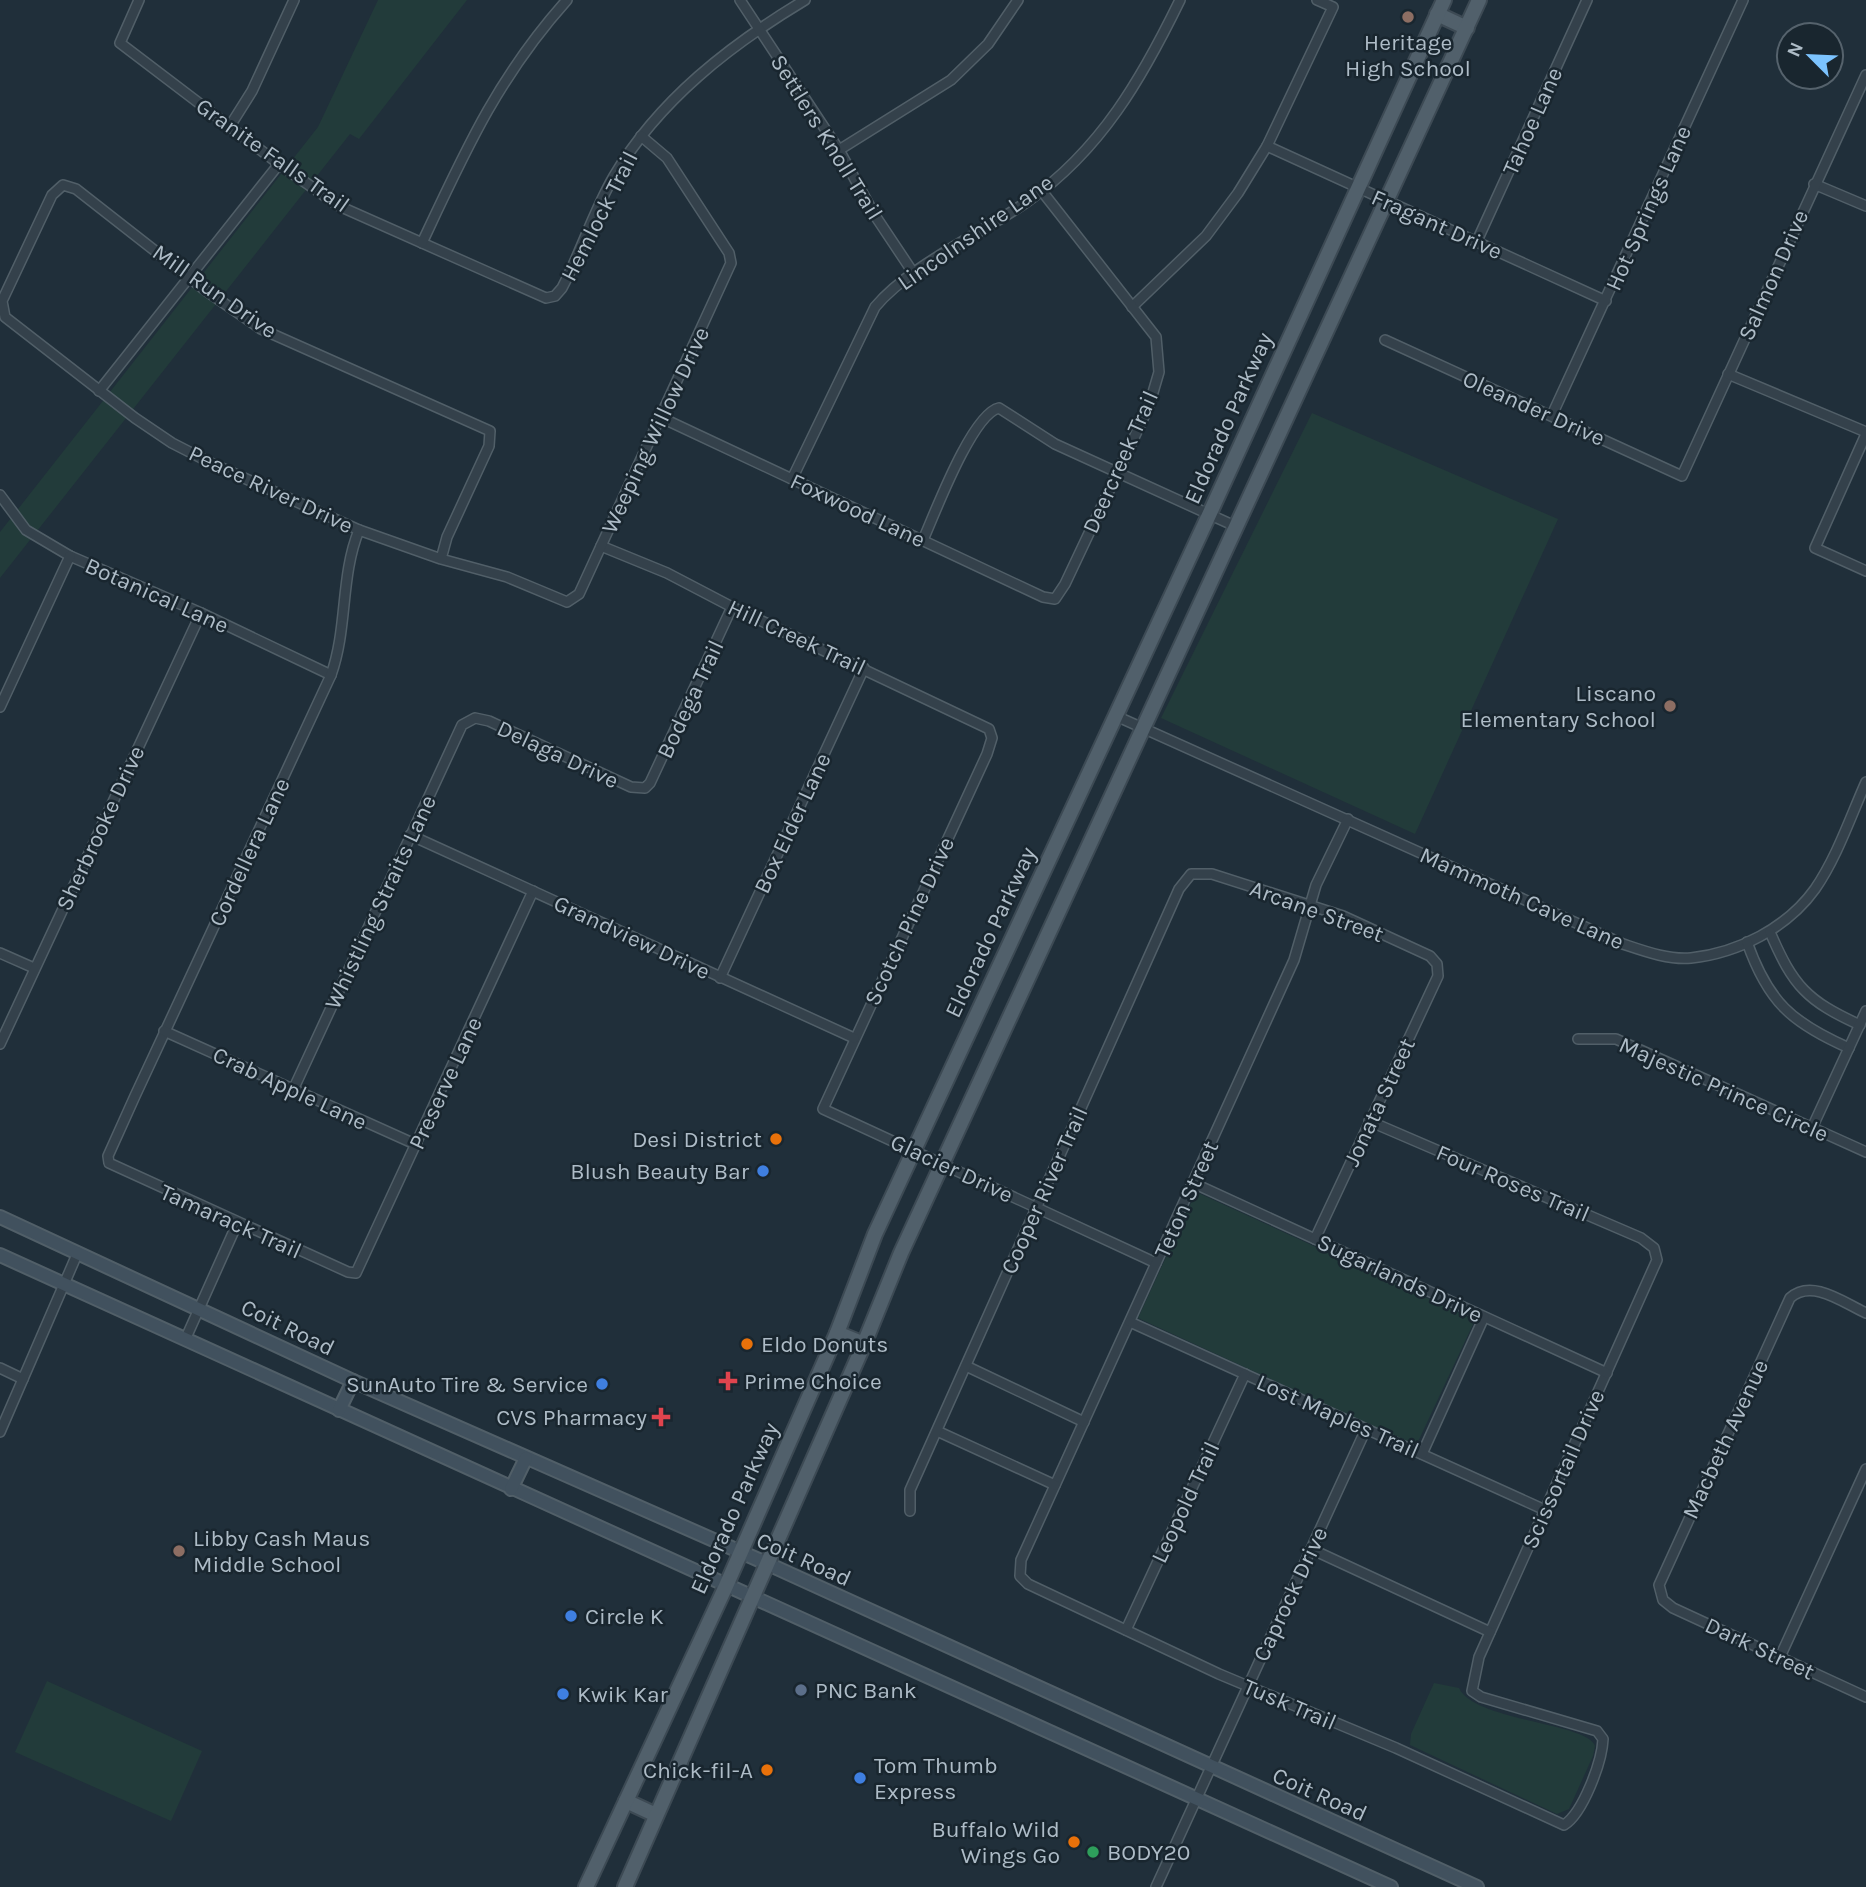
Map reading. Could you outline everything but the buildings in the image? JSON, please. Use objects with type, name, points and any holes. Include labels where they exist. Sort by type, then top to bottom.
[{"type":"main road","name":"Eldorado Parkway","points":[[586,1887],[726,1586],[837,1333],[875,1234],[1209,515],[1444,0]]},
{"type":"main road","points":[[625,1887],[942,1164],[1479,0]]},
{"type":"main road","points":[[1437,14],[1466,28]]},
{"type":"main road","name":"Coit Road","points":[[0,1217],[199,1307],[353,1381],[768,1564],[1210,1768],[1477,1887]]},
{"type":"main road","points":[[0,1255],[1391,1887]]},
{"type":"main road","points":[[837,1333],[864,1344]]},
{"type":"main road","points":[[339,1410],[353,1381]]},
{"type":"main road","points":[[511,1489],[526,1458]]},
{"type":"main road","points":[[626,1801],[656,1815]]},
{"type":"street","name":"Granite Falls Trail","points":[[139,0],[120,43],[279,164],[340,206],[537,295],[552,298]]},
{"type":"street","points":[[230,126],[252,91],[294,0]]},
{"type":"street","points":[[422,243],[487,108],[517,60],[567,0]]},
{"type":"street","name":"Settlers Knoll Trail","points":[[740,0],[839,150],[874,214],[914,274]]},
{"type":"street","name":"Hemlock Trail","points":[[552,298],[565,282],[613,178],[641,136],[689,83],[759,28],[805,0]]},
{"type":"street","points":[[839,150],[951,80],[989,44],[1018,0]]},
{"type":"street","name":"Lincolnshire Lane","points":[[792,479],[869,317],[886,294],[1041,190],[1074,162],[1116,118],[1155,51],[1180,0]]},
{"type":"street","points":[[1132,307],[1206,236],[1267,146],[1333,7],[1317,0]]},
{"type":"street","name":"Tahoe Lane","points":[[1477,241],[1587,0]]},
{"type":"street","name":"Hot Springs Lane","points":[[1552,415],[1743,0]]},
{"type":"street","name":"Salmon Drive","points":[[1682,476],[1866,75]]},
{"type":"street","name":"Weeping Willow Drive","points":[[574,600],[662,418],[730,268],[731,259],[667,158],[641,136]]},
{"type":"street","name":"Fragant Drive","points":[[1267,146],[1606,300]]},
{"type":"street","points":[[99,391],[279,164]]},
{"type":"street","points":[[1814,184],[1866,206]]},
{"type":"street","name":"Mill Run Drive","points":[[2,312],[2,301],[52,195],[63,185],[76,189],[189,278],[261,329],[482,426],[491,433],[489,446],[447,537],[441,559]]},
{"type":"street","name":"Deercreek Trail","points":[[1041,190],[1156,337],[1159,372],[1149,406],[1063,588],[1055,598]]},
{"type":"street","name":"Peace River Drive","points":[[2,312],[99,391],[172,443],[359,530],[441,559],[507,577],[560,601],[574,600]]},
{"type":"street","name":"Oleander Drive","points":[[1385,340],[1682,476]]},
{"type":"street","points":[[1728,374],[1866,433],[1815,548],[1866,571]]},
{"type":"street","points":[[923,540],[972,435],[987,415],[996,409],[1049,441],[1237,527]]},
{"type":"street","name":"Foxwood Lane","points":[[662,418],[1043,597],[1055,598]]},
{"type":"street","name":"Botanical Lane","points":[[0,495],[26,530],[69,556],[201,613],[331,675]]},
{"type":"street","name":"Cordellera Lane","points":[[109,1163],[108,1156],[164,1031],[331,675],[343,625],[348,562],[359,530]]},
{"type":"street","name":"Hill Creek Trail","points":[[601,546],[667,573],[732,607],[982,724],[991,732]]},
{"type":"street","points":[[0,707],[69,556]]},
{"type":"street","name":"Bodega Trail","points":[[645,788],[650,783],[732,607]]},
{"type":"street","name":"Sherbrooke Drive","points":[[0,1044],[201,613]]},
{"type":"street","name":"Box Elder Lane","points":[[720,978],[864,668]]},
{"type":"street","name":"Mammoth Cave Lane","points":[[1116,716],[1623,944],[1654,954],[1689,958],[1747,942],[1770,932],[1814,890],[1828,867],[1866,782]]},
{"type":"street","name":"Delaga Drive","points":[[472,718],[488,721],[631,787],[645,788]]},
{"type":"street","name":"Whistling Straits Lane","points":[[293,1090],[462,725],[472,718]]},
{"type":"street","name":"Scotch Pine Drive","points":[[823,1109],[987,754],[991,732]]},
{"type":"street","name":"Teton Street","points":[[1020,1576],[1021,1560],[1294,960],[1316,885],[1348,819]]},
{"type":"street","name":"Grandview Drive","points":[[411,835],[855,1038]]},
{"type":"street","name":"Arcane Street","points":[[1191,874],[1212,874],[1311,905],[1380,931],[1430,956],[1437,964]]},
{"type":"street","name":"Cooper River Trail","points":[[911,1511],[910,1490],[1179,889],[1191,874]]},
{"type":"street","name":"Preserve Lane","points":[[356,1273],[533,891]]},
{"type":"street","points":[[1770,932],[1787,971],[1800,989],[1823,1008],[1860,1025]]},
{"type":"street","points":[[1747,942],[1761,977],[1779,1005],[1811,1031],[1849,1048]]},
{"type":"street","points":[[0,953],[34,968]]},
{"type":"street","name":"Jonata Street","points":[[1315,1239],[1438,976],[1437,964]]},
{"type":"street","points":[[1812,1128],[1866,1011]]},
{"type":"street","name":"Crab Apple Lane","points":[[164,1031],[416,1145]]},
{"type":"street","name":"Majestic Prince Circle","points":[[1578,1039],[1616,1039],[1866,1152]]},
{"type":"street","name":"Glacier Drive","points":[[823,1109],[1157,1263]]},
{"type":"street","name":"Four Roses Trail","points":[[1369,1121],[1641,1238],[1654,1248]]},
{"type":"street","name":"Tamarack Trail","points":[[109,1163],[237,1224],[348,1272],[356,1273]]},
{"type":"street","name":"Sugarlands Drive","points":[[1193,1183],[1607,1373]]},
{"type":"street","points":[[185,1340],[237,1224]]},
{"type":"street","name":"Scissortail Drive","points":[[1603,1739],[1597,1731],[1499,1704],[1472,1691],[1479,1657],[1657,1260],[1654,1248]]},
{"type":"street","points":[[0,1432],[78,1252]]},
{"type":"street","name":"Macbeth Avenue","points":[[1660,1594],[1661,1578],[1788,1301],[1801,1290],[1816,1290],[1866,1313]]},
{"type":"street","points":[[1422,1454],[1484,1317]]},
{"type":"street","name":"Lost Maples Trail","points":[[1130,1322],[1545,1510]]},
{"type":"street","points":[[966,1366],[1084,1422]]},
{"type":"street","points":[[0,1368],[23,1379]]},
{"type":"street","name":"Leopold Trail","points":[[1126,1630],[1245,1374]]},
{"type":"street","name":"Caprock Drive","points":[[1156,1887],[1366,1429]]},
{"type":"street","points":[[937,1431],[1055,1485]]},
{"type":"street","points":[[1780,1657],[1866,1469]]},
{"type":"street","points":[[1311,1549],[1490,1632]]},
{"type":"street","name":"Tusk Trail","points":[[1020,1576],[1028,1584],[1248,1686],[1396,1748],[1563,1825],[1572,1820],[1591,1783],[1602,1753],[1603,1739]]},
{"type":"street","name":"Dark Street","points":[[1660,1594],[1673,1608],[1866,1697]]},
{"type":"green space","points":[[378,0],[467,0],[359,139],[350,134],[0,578],[0,532],[318,127]]},
{"type":"green space","points":[[1312,413],[1558,519],[1415,834],[1161,718]]},
{"type":"green space","points":[[1196,1192],[1475,1320],[1416,1446],[1138,1318]]},
{"type":"green space","points":[[47,1681],[202,1751],[171,1821],[15,1752]]},
{"type":"green space","points":[[1434,1683],[1459,1688],[1469,1699],[1486,1708],[1588,1738],[1595,1746],[1593,1756],[1569,1809],[1557,1814],[1410,1745],[1411,1734]]},
{"type":"place","name":"Heritage High School","points":[[1408,17]]},
{"type":"place","name":"Liscano Elementary School","points":[[1670,706]]},
{"type":"place","name":"Desi District","points":[[776,1139]]},
{"type":"place","name":"Blush Beauty Bar","points":[[763,1171]]},
{"type":"place","name":"Eldo Donuts","points":[[747,1344]]},
{"type":"place","name":"Prime Choice","points":[[728,1381]]},
{"type":"place","name":"SunAuto Tire & Service","points":[[602,1384]]},
{"type":"place","name":"CVS Pharmacy","points":[[661,1417]]},
{"type":"place","name":"Libby Cash Maus Middle School","points":[[179,1551]]},
{"type":"place","name":"Circle K","points":[[571,1616]]},
{"type":"place","name":"PNC Bank","points":[[801,1690]]},
{"type":"place","name":"Kwik Kar","points":[[563,1694]]},
{"type":"place","name":"Chick-fil-A","points":[[767,1770]]},
{"type":"place","name":"Tom Thumb Express","points":[[860,1778]]},
{"type":"place","name":"Buffalo Wild Wings Go","points":[[1074,1842]]},
{"type":"place","name":"BODY20","points":[[1093,1852]]}]
